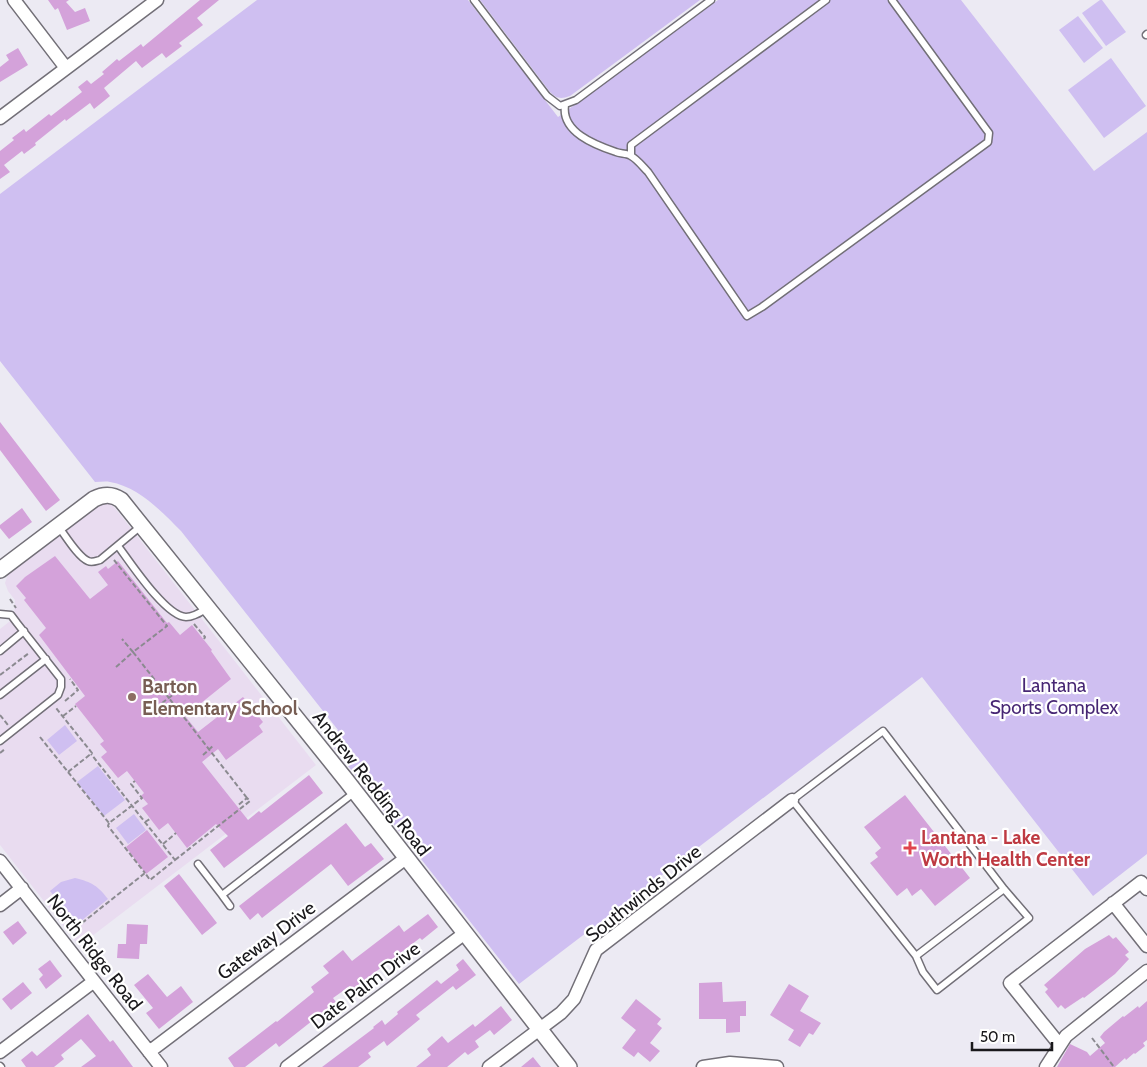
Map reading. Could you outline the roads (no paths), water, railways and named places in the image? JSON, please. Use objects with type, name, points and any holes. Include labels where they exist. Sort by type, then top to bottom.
[{"type":"street","points":[[14,0],[66,68]]},
{"type":"street","points":[[0,118],[156,0]]},
{"type":"street","name":"Andrew Redding Road","points":[[0,570],[94,499],[108,495],[115,496],[121,500],[355,792],[569,1067]]},
{"type":"street","name":"Southwinds Drive","points":[[489,1067],[561,1013],[574,999],[596,950],[792,800]]},
{"type":"street","name":"Gateway Drive","points":[[150,1052],[406,858]]},
{"type":"street","name":"North Ridge Road","points":[[0,861],[161,1067]]},
{"type":"street","points":[[1059,1044],[1010,983],[1142,882],[1147,889]]},
{"type":"street","points":[[0,905],[22,888]]},
{"type":"street","points":[[1113,903],[1147,946]]},
{"type":"street","name":"Date Palm Drive","points":[[287,1067],[465,933]]},
{"type":"street","points":[[1046,1067],[1055,1055],[1059,1044],[1066,1036],[1147,971]]},
{"type":"street","points":[[0,1052],[93,982]]},
{"type":"street","points":[[703,1067],[730,1063],[777,1067]]},
{"type":"lane","points":[[474,0],[547,96],[563,105]]},
{"type":"lane","points":[[563,105],[576,100],[711,0]]},
{"type":"lane","points":[[631,155],[631,145],[826,0]]},
{"type":"lane","points":[[563,105],[567,121],[581,136],[618,153],[631,155],[648,172],[747,316],[988,142],[989,134],[986,129],[892,0]]},
{"type":"lane","points":[[58,526],[88,561],[94,562],[100,560],[142,526]]},
{"type":"lane","points":[[118,546],[166,607],[175,614],[196,615],[208,608]]},
{"type":"lane","points":[[0,614],[11,615],[61,679],[58,695],[0,741]]},
{"type":"lane","points":[[0,651],[24,631]]},
{"type":"lane","points":[[0,695],[46,659]]},
{"type":"lane","points":[[883,730],[1004,889],[1029,918],[937,990],[922,972],[916,956],[792,800],[883,730]]},
{"type":"lane","points":[[222,894],[355,792]]},
{"type":"lane","points":[[198,864],[230,906]]},
{"type":"lane","points":[[916,956],[1004,889]]},
{"type":"place","name":"Barton Elementary School","points":[[132,697]]},
{"type":"place","name":"Lantana - Lake Worth Health Center","points":[[910,848]]},
{"type":"park label","name":"Lantana Sports Complex","points":[[1054,696]]}]
